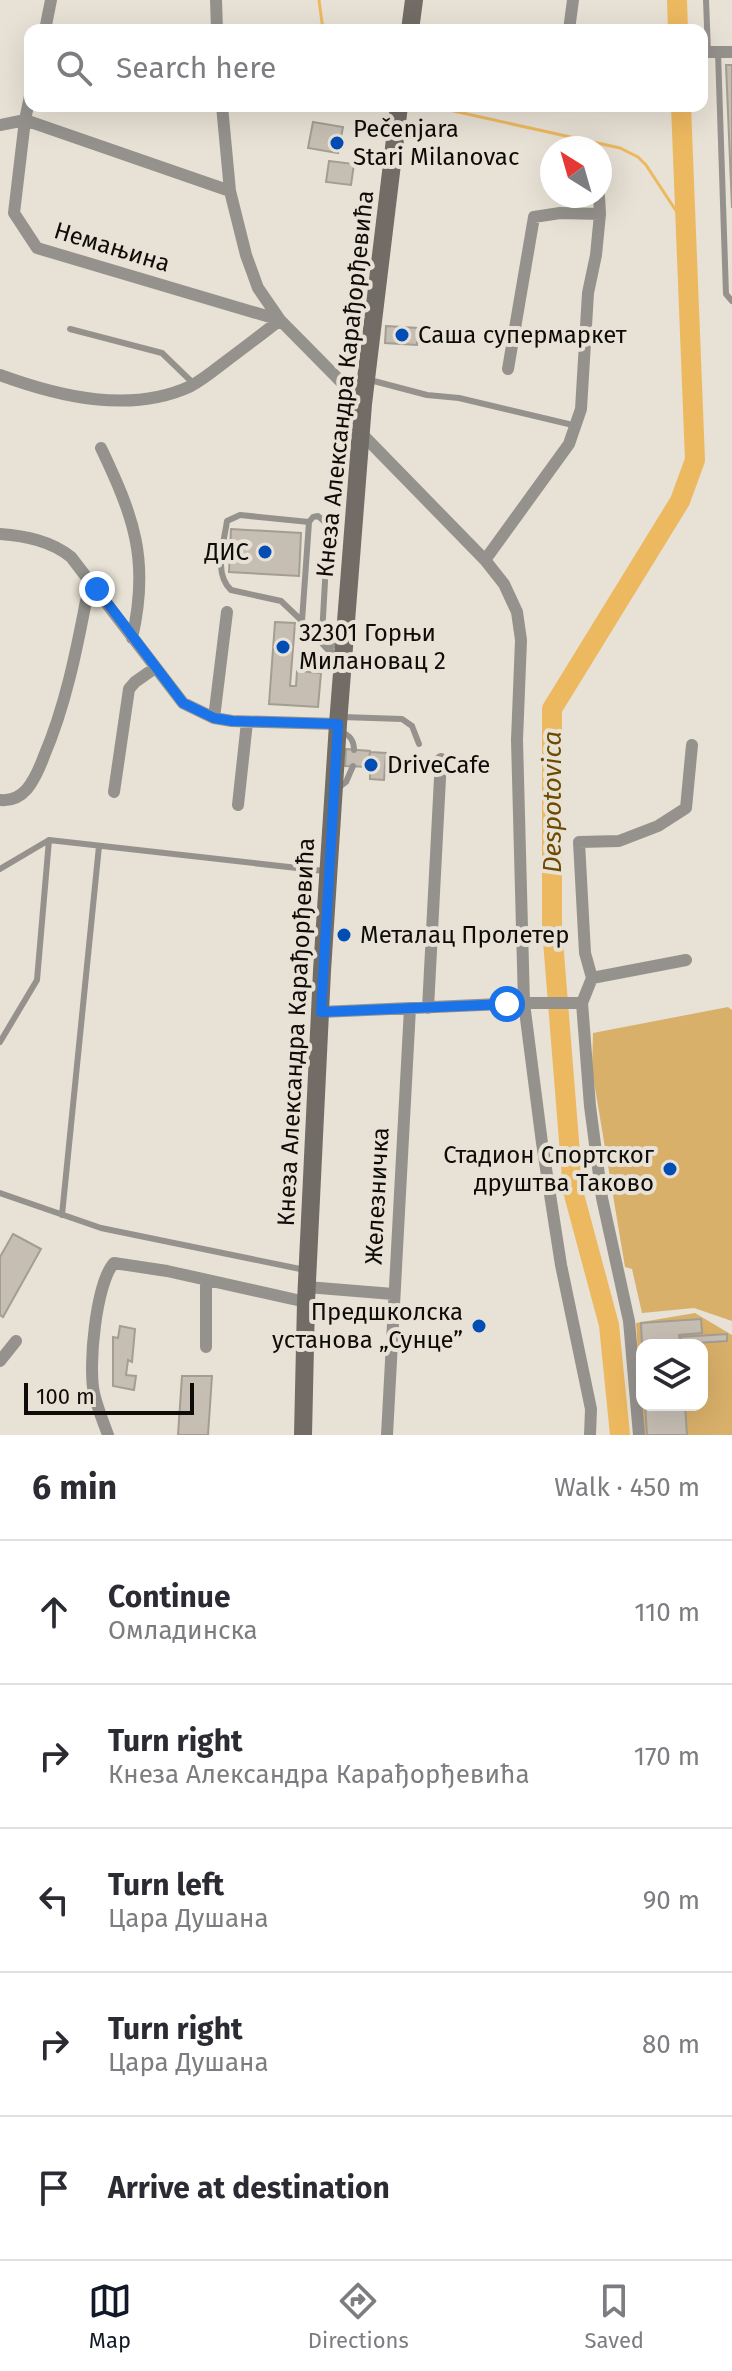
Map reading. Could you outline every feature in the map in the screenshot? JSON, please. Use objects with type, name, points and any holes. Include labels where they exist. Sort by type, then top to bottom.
[{"type":"street","points":[[46,24],[51,0]]},
{"type":"street","points":[[216,0],[217,24]]},
{"type":"street","points":[[411,24],[414,0]]},
{"type":"street","points":[[570,24],[573,0]]},
{"type":"street","points":[[709,52],[732,52]]},
{"type":"street","name":"Немањина","points":[[27,112],[14,213],[37,248],[280,320]]},
{"type":"street","points":[[223,112],[230,191],[258,288],[280,320],[363,404]]},
{"type":"street","name":"Кнеза Александра Карађорђевића","points":[[303,1435],[307,1287],[333,791],[365,379],[399,112]]},
{"type":"street","points":[[0,125],[25,120],[230,191]]},
{"type":"street","points":[[485,560],[569,444],[577,426],[581,409],[588,293],[598,243],[600,208]]},
{"type":"street","points":[[508,369],[534,217],[560,213],[600,214]]},
{"type":"street","points":[[0,375],[35,388],[89,399],[128,401],[163,397],[194,384],[280,320]]},
{"type":"street","points":[[361,433],[485,560],[504,584],[517,612],[521,640],[517,740],[530,1003],[542,1143],[561,1265],[591,1409],[590,1435]]},
{"type":"street","points":[[101,448],[121,490],[136,534],[140,583],[132,638]]},
{"type":"street","points":[[0,534],[20,535],[62,550],[79,565],[183,703],[214,718],[247,722],[338,724]]},
{"type":"street","points":[[0,800],[9,801],[26,791],[37,774],[63,704],[86,601],[97,589]]},
{"type":"street","points":[[214,718],[227,612]]},
{"type":"street","points":[[114,792],[129,689],[155,668]]},
{"type":"street","points":[[238,805],[247,722]]},
{"type":"street","points":[[639,1435],[629,1321],[602,1198],[578,1003],[592,978],[585,953],[579,842],[619,841],[658,826],[686,808],[692,745]]},
{"type":"street","points":[[428,1008],[441,759]]},
{"type":"street","points":[[592,978],[686,960]]},
{"type":"street","points":[[321,1012],[578,1003]]},
{"type":"street","name":"Железничка","points":[[387,1435],[410,1008]]},
{"type":"street","points":[[108,1435],[93,1390],[93,1363],[96,1321],[107,1270],[114,1263],[206,1280],[393,1294]]},
{"type":"street","points":[[206,1280],[206,1347]]},
{"type":"street","points":[[0,1361],[16,1341]]},
{"type":"lane","points":[[706,0],[707,24]]},
{"type":"lane","points":[[709,52],[726,294],[732,301]]},
{"type":"lane","points":[[70,329],[162,353],[194,384]]},
{"type":"lane","points":[[365,379],[577,426]]},
{"type":"lane","points":[[309,522],[240,515],[227,521],[220,572],[224,584],[231,590],[281,601],[327,649],[343,653]]},
{"type":"lane","points":[[302,621],[309,522],[318,516],[328,528],[322,635],[327,644],[343,653]]},
{"type":"lane","points":[[338,724],[402,719],[412,726],[419,744]]},
{"type":"lane","points":[[338,724],[354,743],[354,750]]},
{"type":"lane","points":[[333,791],[346,782],[353,766]]},
{"type":"lane","points":[[0,869],[49,840],[328,871]]},
{"type":"lane","points":[[0,1042],[37,980],[49,840]]},
{"type":"lane","points":[[62,1215],[99,846]]},
{"type":"lane","points":[[0,1193],[101,1228],[307,1287]]},
{"type":"shaded area","name":"Стадион Спортског друштва Таково","points":[[728,1007],[732,1010],[732,1321],[694,1308],[642,1313],[632,1269],[625,1267],[592,1070],[593,1033]]},
{"type":"shaded area","points":[[695,1313],[732,1335],[732,1435],[643,1435],[642,1411],[708,1411],[708,1339],[637,1339],[636,1323]]},
{"type":"building","points":[[726,65],[732,65],[732,208]]},
{"type":"building","points":[[313,122],[343,127],[338,153],[308,148]]},
{"type":"building","points":[[329,161],[354,164],[351,185],[326,182]]},
{"type":"building","name":"Саша супермаркет","points":[[386,326],[418,328],[417,345],[385,343]]},
{"type":"building","name":"ДИС","points":[[231,529],[301,533],[299,576],[229,572]]},
{"type":"building","name":"32301 Горњи Милановац 2","points":[[275,622],[295,623],[290,686],[296,686],[297,671],[321,673],[318,707],[269,704]]},
{"type":"building","points":[[346,749],[370,751],[369,767],[345,766]]},
{"type":"building","points":[[370,752],[386,753],[384,780],[370,779]]},
{"type":"building","points":[[13,1234],[41,1249],[3,1317],[0,1315],[0,1257]]},
{"type":"building","points":[[701,1319],[702,1333],[679,1335],[679,1339],[642,1339],[641,1323]]},
{"type":"building","points":[[120,1326],[135,1329],[132,1362],[128,1360],[126,1375],[136,1376],[134,1390],[113,1386],[113,1337],[118,1338]]},
{"type":"building","points":[[727,1334],[727,1341],[708,1342],[708,1339],[681,1337]]},
{"type":"building","points":[[182,1376],[212,1376],[208,1435],[178,1435]]},
{"type":"building","points":[[645,1411],[685,1411],[687,1435],[647,1435]]},
{"type":"waterway","points":[[319,0],[322,24]]},
{"type":"waterway","name":"Despotovica","points":[[677,0],[678,24]]},
{"type":"waterway","points":[[458,112],[620,148],[646,165],[686,226]]},
{"type":"waterway","name":"Despotovica","points":[[620,1435],[609,1325],[573,1191],[552,928],[552,709],[680,501],[695,460],[681,112]]},
{"type":"place","name":"Pečenjara Stari Milanovac","points":[[337,143]]},
{"type":"place","name":"Саша супермаркет","points":[[402,335]]},
{"type":"place","name":"ДИС","points":[[265,552]]},
{"type":"place","name":"32301 Горњи Милановац 2","points":[[283,647]]},
{"type":"place","name":"DriveCafe","points":[[371,765]]},
{"type":"place","name":"Металац Пролетер","points":[[344,935]]},
{"type":"place","name":"Стадион Спортског друштва Таково","points":[[670,1169]]},
{"type":"place","name":"Предшколска установа „Сунце”","points":[[479,1326]]},
{"type":"route","points":[[97,589],[183,703],[214,718],[232,721],[338,724],[321,1012],[507,1004]]}]
